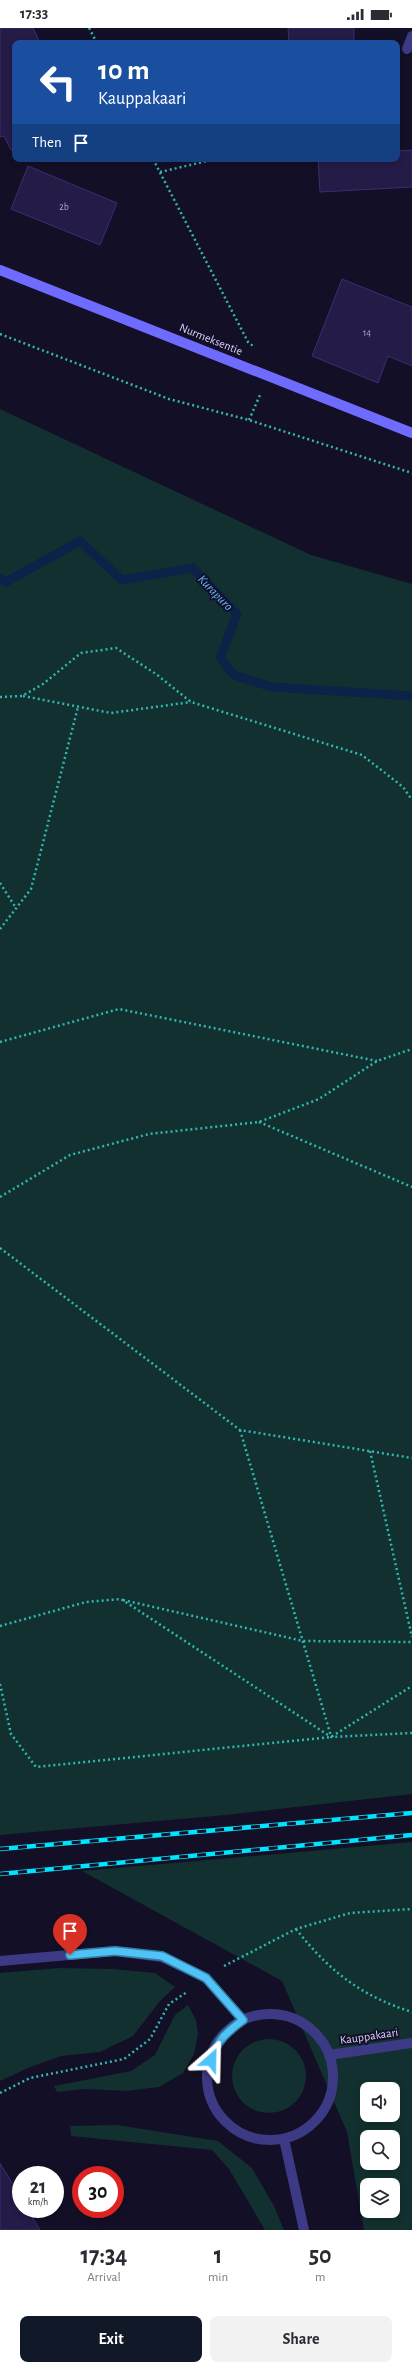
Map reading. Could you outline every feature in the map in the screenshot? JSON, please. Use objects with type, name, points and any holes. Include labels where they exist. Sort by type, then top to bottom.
[{"type":"street","points":[[407,49],[412,36]]},
{"type":"street","name":"Nurmeksentie","points":[[0,270],[412,433]]},
{"type":"street","points":[[0,1961],[115,1951],[162,1956],[206,1978],[243,2020]]},
{"type":"street","points":[[264,2014],[288,2017],[303,2023],[318,2036],[330,2054],[333,2067],[333,2088],[324,2111],[309,2128],[284,2139],[259,2140],[244,2135],[218,2113],[209,2093],[208,2070],[214,2049],[227,2032],[243,2020],[264,2014]]},
{"type":"street","name":"Kauppakaari","points":[[330,2054],[412,2043]]},
{"type":"street","points":[[284,2139],[304,2230]]},
{"type":"path","points":[[89,28],[95,40]]},
{"type":"path","points":[[155,162],[248,342],[259,349]]},
{"type":"path","points":[[160,172],[203,162]]},
{"type":"path","points":[[0,334],[169,399],[249,420],[412,473]]},
{"type":"path","points":[[249,420],[268,376]]},
{"type":"path","points":[[22,696],[44,684],[81,653],[116,648],[156,674],[191,702],[362,755],[403,787],[412,800]]},
{"type":"path","points":[[0,697],[22,696],[111,713],[191,702]]},
{"type":"path","points":[[0,928],[31,889],[78,707]]},
{"type":"path","points":[[0,883],[16,908]]},
{"type":"path","points":[[0,1042],[120,1009],[377,1061]]},
{"type":"path","points":[[0,1197],[70,1155],[149,1134],[259,1122],[319,1099],[377,1061],[412,1049]]},
{"type":"path","points":[[259,1122],[412,1187]]},
{"type":"path","points":[[0,1248],[240,1430],[412,1458]]},
{"type":"path","points":[[240,1430],[331,1737]]},
{"type":"path","points":[[370,1451],[412,1637]]},
{"type":"path","points":[[121,1599],[331,1737]]},
{"type":"path","points":[[0,1626],[86,1602],[121,1599],[303,1641],[412,1642]]},
{"type":"path","points":[[0,1684],[11,1734],[36,1767],[331,1737],[412,1732]]},
{"type":"path","points":[[331,1737],[412,1686]]},
{"type":"path","points":[[296,1929],[332,1969],[354,1986],[385,2004],[412,2012]]},
{"type":"green space","points":[[0,409],[311,555],[412,584],[412,1794],[226,1815],[0,1835]]},
{"type":"green space","points":[[412,1842],[412,2230],[364,2230],[362,2218],[400,2218],[400,2178],[360,2178],[360,2207],[347,2132],[282,1981],[82,1871]]},
{"type":"green space","points":[[60,1968],[113,1969],[155,1973],[175,1987],[160,2001],[133,2036],[100,2052],[61,2056],[28,2068],[0,2081],[0,1973]]},
{"type":"green space","points":[[188,2005],[196,2020],[198,2034],[194,2054],[183,2073],[159,2087],[126,2091],[85,2089],[57,2092],[54,2086],[131,2071],[155,2055],[175,2015]]},
{"type":"green space","points":[[269,2039],[283,2042],[295,2050],[303,2062],[306,2076],[303,2090],[295,2102],[283,2110],[269,2113],[255,2110],[243,2102],[235,2090],[232,2076],[235,2062],[243,2050],[255,2042]]},
{"type":"green space","points":[[117,2125],[218,2141],[252,2168],[274,2206],[284,2230],[265,2230],[229,2169],[212,2150],[71,2136],[70,2126]]},
{"type":"building","points":[[0,28],[33,28],[39,40],[12,40],[12,150],[4,136],[0,137]]},
{"type":"building","points":[[288,28],[354,28],[354,40],[289,40]]},
{"type":"building","points":[[412,150],[412,187],[320,192],[318,162],[400,162],[400,151]]},
{"type":"building","points":[[28,166],[117,203],[100,245],[11,209]]},
{"type":"building","points":[[342,279],[412,307],[412,366],[388,356],[378,383],[312,356]]},
{"type":"building","points":[[0,2163],[12,2183],[12,2218],[33,2218],[40,2230],[0,2230]]},
{"type":"waterway","name":"Kurapuro","points":[[0,578],[6,582],[80,541],[122,580],[193,568],[237,614],[220,658],[234,675],[272,687],[412,696]]},
{"type":"railway","points":[[0,1849],[412,1813]]},
{"type":"railway","points":[[0,1874],[412,1835]]},
{"type":"route","points":[[70,1955],[115,1951],[162,1956],[206,1978],[243,2020],[227,2032],[214,2049],[211,2060]]}]
